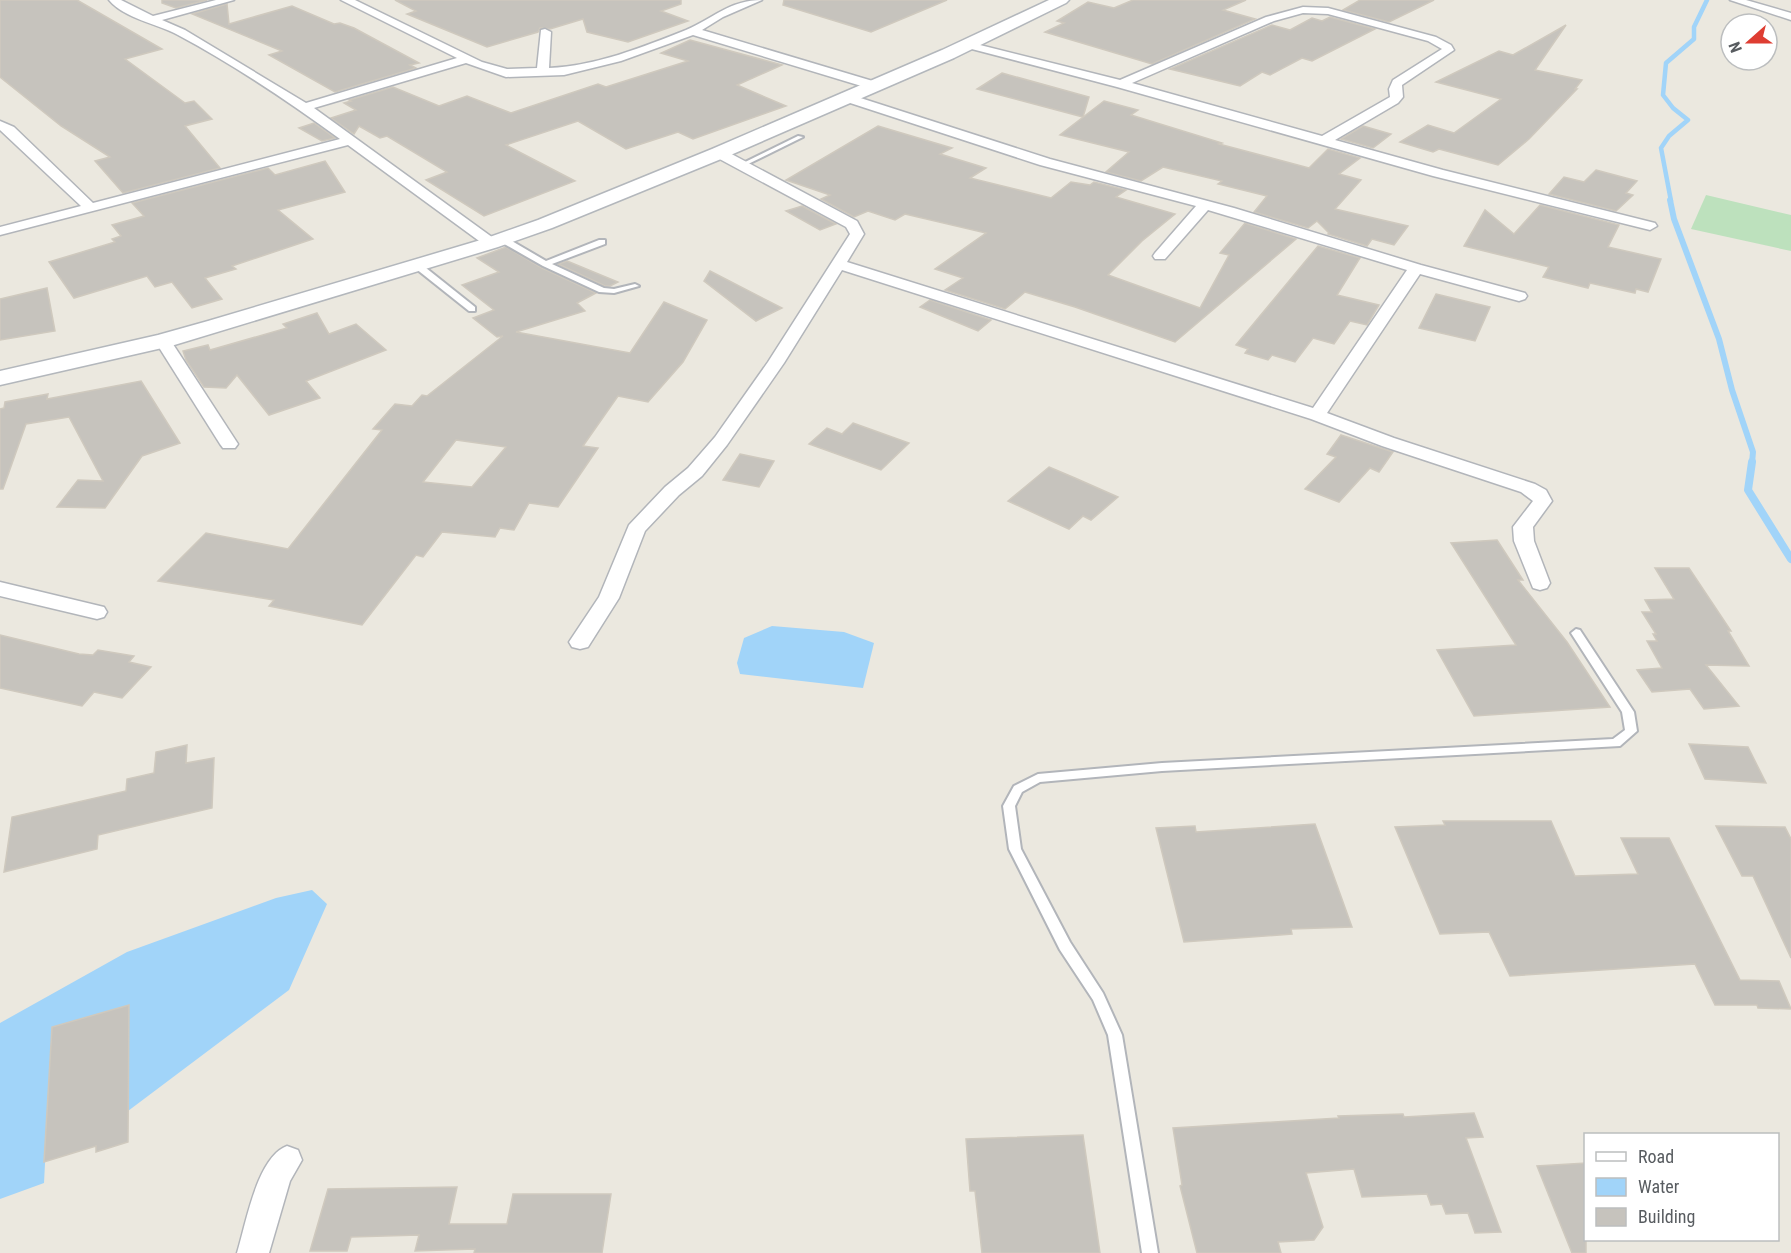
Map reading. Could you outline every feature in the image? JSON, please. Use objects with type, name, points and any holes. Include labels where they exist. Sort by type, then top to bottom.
[{"type":"street","points":[[114,0],[123,8],[181,32],[304,107],[497,241]]},
{"type":"street","points":[[153,19],[229,0]]},
{"type":"street","points":[[346,0],[467,59],[506,73],[572,69],[618,60],[693,31],[719,15],[757,0]]},
{"type":"street","points":[[0,378],[163,340],[497,241],[718,153],[968,45],[1061,0]]},
{"type":"street","points":[[1735,0],[1791,17]]},
{"type":"street","points":[[1121,84],[1270,19],[1303,10],[1328,11],[1432,39],[1447,47],[1448,50],[1397,83],[1395,89],[1397,97],[1394,100],[1325,140]]},
{"type":"street","points":[[693,31],[872,85]]},
{"type":"street","points":[[543,72],[545,32]]},
{"type":"street","points":[[968,45],[1121,84],[1438,173],[1650,226]]},
{"type":"street","points":[[304,107],[467,59]]},
{"type":"street","points":[[845,97],[998,148],[1268,222],[1416,268],[1519,296]]},
{"type":"street","points":[[3,128],[90,207]]},
{"type":"street","points":[[0,231],[351,140]]},
{"type":"street","points":[[580,642],[609,598],[636,529],[672,491],[695,472],[721,441],[776,363],[857,234],[855,227],[718,153]]},
{"type":"street","points":[[1160,256],[1204,206]]},
{"type":"street","points":[[838,264],[1317,415],[1388,442],[1528,488],[1539,494],[1543,501],[1523,527],[1524,541],[1540,583]]},
{"type":"street","points":[[1317,415],[1416,268]]},
{"type":"street","points":[[163,340],[229,444]]},
{"type":"street","points":[[0,589],[97,612]]},
{"type":"street","points":[[253,1253],[277,1174],[286,1160]]},
{"type":"lane","points":[[740,166],[800,137]]},
{"type":"lane","points":[[497,241],[602,290],[614,291],[635,286]]},
{"type":"lane","points":[[546,264],[602,242]]},
{"type":"lane","points":[[418,266],[472,309]]},
{"type":"lane","points":[[1150,1253],[1115,1035],[1098,997],[1065,946],[1015,849],[1009,806],[1018,789],[1038,778],[1162,767],[1616,743],[1632,731],[1629,712],[1576,633]]},
{"type":"green space","points":[[1706,195],[1791,215],[1791,251],[1691,229]]},
{"type":"water","points":[[772,626],[844,632],[874,643],[863,688],[740,674],[737,663],[744,638]]},
{"type":"water","points":[[312,890],[327,904],[289,990],[128,1111],[129,1005],[52,1027],[44,1183],[0,1199],[0,1023],[127,952],[276,898]]},
{"type":"building","points":[[0,0],[77,0],[162,49],[125,59],[185,103],[194,101],[212,119],[185,126],[220,168],[123,193],[95,161],[110,157],[61,126],[0,77]]},
{"type":"building","points":[[162,0],[207,0],[176,8],[162,3]]},
{"type":"building","points":[[395,0],[681,0],[681,4],[661,11],[688,21],[628,42],[587,32],[583,19],[550,29],[540,28],[538,32],[487,47],[407,14],[416,11]]},
{"type":"building","points":[[784,0],[947,0],[871,32],[783,5]]},
{"type":"building","points":[[1133,0],[1246,0],[1223,10],[1255,19],[1152,64],[1045,32],[1064,23],[1057,21],[1088,2],[1114,8]]},
{"type":"building","points":[[1360,0],[1434,0],[1389,22],[1343,10]]},
{"type":"building","points":[[227,4],[229,24],[292,6],[334,24],[340,23],[354,28],[419,63],[410,65],[416,68],[335,92],[269,55],[282,51],[192,14]]},
{"type":"building","points":[[1330,17],[1375,29],[1312,61],[1302,58],[1270,75],[1262,72],[1240,86],[1170,69],[1272,25],[1290,30],[1312,18],[1322,21]]},
{"type":"building","points":[[1566,25],[1535,70],[1582,80],[1575,89],[1577,89],[1529,139],[1498,165],[1439,149],[1433,152],[1400,142],[1428,125],[1454,133],[1501,99],[1436,82],[1499,51],[1513,55]]},
{"type":"building","points":[[690,40],[782,65],[737,85],[786,106],[693,139],[678,132],[626,149],[578,121],[506,145],[575,181],[484,216],[426,180],[447,172],[387,136],[380,138],[359,126],[354,134],[331,118],[356,110],[344,103],[351,101],[349,100],[393,87],[439,106],[467,96],[511,113],[598,84],[606,87],[688,61],[661,53]]},
{"type":"building","points":[[1002,73],[1089,97],[1083,117],[977,89]]},
{"type":"building","points":[[1104,101],[1138,110],[1131,115],[1222,143],[1219,144],[1309,168],[1328,149],[1360,158],[1339,174],[1361,180],[1335,209],[1408,226],[1394,245],[1372,239],[1367,246],[1328,234],[1317,221],[1308,228],[1254,212],[1267,196],[1218,184],[1222,181],[1163,167],[1141,181],[1106,172],[1129,152],[1060,135]]},
{"type":"building","points":[[314,123],[335,138],[322,141],[299,128]]},
{"type":"building","points":[[878,126],[952,148],[940,154],[986,168],[970,178],[1051,198],[1071,182],[1090,185],[1094,182],[1126,190],[1116,197],[1175,214],[1142,241],[1108,275],[1200,308],[1229,255],[1220,253],[1245,223],[1296,239],[1175,342],[1025,292],[1005,309],[945,290],[963,278],[935,269],[986,233],[905,214],[895,220],[868,211],[854,217],[821,199],[830,195],[786,180]]},
{"type":"building","points":[[1363,126],[1391,134],[1373,148],[1341,139]]},
{"type":"building","points":[[325,161],[345,192],[278,210],[313,239],[232,266],[236,269],[205,278],[222,299],[192,308],[172,282],[155,287],[147,276],[74,298],[49,262],[115,242],[112,239],[121,236],[112,225],[144,216],[132,203],[268,168],[275,175]]},
{"type":"building","points":[[1596,170],[1637,181],[1626,193],[1633,195],[1616,211],[1549,194],[1564,177],[1584,182]]},
{"type":"building","points":[[1540,205],[1619,225],[1608,247],[1661,259],[1648,292],[1636,289],[1635,293],[1590,283],[1588,288],[1543,277],[1549,267],[1464,246],[1485,210],[1514,234]]},
{"type":"building","points":[[802,206],[836,224],[820,230],[786,211]]},
{"type":"building","points":[[1318,246],[1360,258],[1337,295],[1379,305],[1367,325],[1350,321],[1334,344],[1313,338],[1295,362],[1272,355],[1268,360],[1245,353],[1248,349],[1236,345]]},
{"type":"building","points":[[506,247],[542,268],[596,293],[577,303],[585,311],[516,332],[630,353],[664,302],[707,320],[683,362],[648,402],[618,396],[583,446],[598,448],[558,507],[529,503],[514,530],[500,528],[495,537],[442,532],[423,557],[416,555],[362,625],[269,606],[274,600],[158,581],[206,533],[288,549],[382,430],[373,429],[395,404],[412,406],[422,395],[427,396],[503,336],[497,337],[473,318],[494,310],[462,285],[499,272],[477,258]],"holes":[[[456,440],[506,447],[472,487],[423,482]]]},
{"type":"building","points":[[567,261],[618,282],[605,286],[558,264]]},
{"type":"building","points":[[710,271],[782,308],[756,321],[704,281]]},
{"type":"building","points":[[47,288],[55,331],[0,340],[0,299]]},
{"type":"building","points":[[1436,294],[1490,307],[1475,341],[1419,328]]},
{"type":"building","points":[[930,300],[991,320],[978,331],[920,307]]},
{"type":"building","points":[[317,313],[329,334],[356,324],[386,350],[306,381],[320,398],[269,415],[237,375],[226,388],[204,387],[186,360],[183,351],[208,345],[210,350],[287,328],[283,324]]},
{"type":"building","points":[[141,381],[180,443],[142,456],[105,508],[57,507],[78,480],[103,481],[69,417],[26,424],[3,489],[0,489],[0,409],[4,408],[5,402],[48,394],[47,399]]},
{"type":"building","points":[[853,423],[909,443],[881,470],[809,444],[827,428],[842,434]]},
{"type":"building","points":[[1341,435],[1393,452],[1379,472],[1370,468],[1339,502],[1305,489],[1336,457],[1327,454]]},
{"type":"building","points":[[740,454],[774,461],[759,487],[723,480]]},
{"type":"building","points":[[1049,467],[1118,497],[1091,520],[1083,516],[1069,529],[1008,501]]},
{"type":"building","points":[[1497,540],[1523,580],[1518,580],[1567,642],[1610,707],[1474,716],[1437,650],[1516,645],[1451,543]]},
{"type":"building","points":[[1655,568],[1689,568],[1731,631],[1728,631],[1749,666],[1706,665],[1739,706],[1704,709],[1690,689],[1652,692],[1637,670],[1662,668],[1647,641],[1657,641],[1653,634],[1656,634],[1642,612],[1652,612],[1645,600],[1674,599]]},
{"type":"building","points":[[0,635],[79,654],[93,655],[98,650],[134,656],[129,662],[151,667],[122,698],[94,692],[82,706],[0,688]]},
{"type":"building","points":[[1689,744],[1748,747],[1766,783],[1705,779]]},
{"type":"building","points":[[187,745],[186,763],[214,758],[212,808],[98,835],[97,849],[4,872],[12,817],[126,791],[127,779],[154,773],[156,752]]},
{"type":"building","points":[[1443,821],[1551,821],[1575,876],[1638,874],[1621,838],[1669,838],[1740,980],[1779,981],[1791,1009],[1758,1008],[1757,1005],[1715,1005],[1695,964],[1510,976],[1489,932],[1440,934],[1395,827],[1445,825]]},
{"type":"building","points":[[1315,824],[1352,927],[1291,929],[1292,934],[1184,942],[1156,828],[1195,826],[1196,832]]},
{"type":"building","points":[[1716,826],[1785,827],[1791,839],[1791,958],[1753,876],[1742,876]]},
{"type":"building","points":[[129,1005],[128,1142],[96,1152],[96,1146],[44,1162],[52,1027]]},
{"type":"building","points":[[1474,1113],[1483,1137],[1466,1138],[1501,1232],[1475,1233],[1468,1213],[1446,1214],[1442,1204],[1431,1205],[1427,1194],[1362,1197],[1354,1169],[1306,1173],[1323,1227],[1314,1240],[1278,1242],[1281,1253],[1197,1253],[1180,1186],[1182,1185],[1173,1128],[1339,1118],[1338,1116],[1403,1114],[1404,1117]]},
{"type":"building","points":[[1083,1135],[1100,1253],[982,1253],[975,1191],[970,1191],[966,1139]]},
{"type":"building","points":[[1584,1163],[1586,1253],[1572,1253],[1537,1166]]},
{"type":"building","points":[[457,1187],[449,1224],[507,1224],[513,1194],[611,1194],[602,1253],[474,1253],[475,1249],[415,1251],[419,1235],[351,1237],[347,1251],[310,1251],[328,1189]]},
{"type":"waterway","points":[[1671,201],[1661,148],[1669,136],[1688,120],[1673,108],[1663,95],[1666,63],[1694,39],[1694,27],[1707,0]]},
{"type":"waterway","points":[[1670,200],[1674,219],[1719,339],[1732,390],[1753,452],[1752,463]]},
{"type":"waterway","points":[[1752,462],[1748,490],[1791,559]]}]
